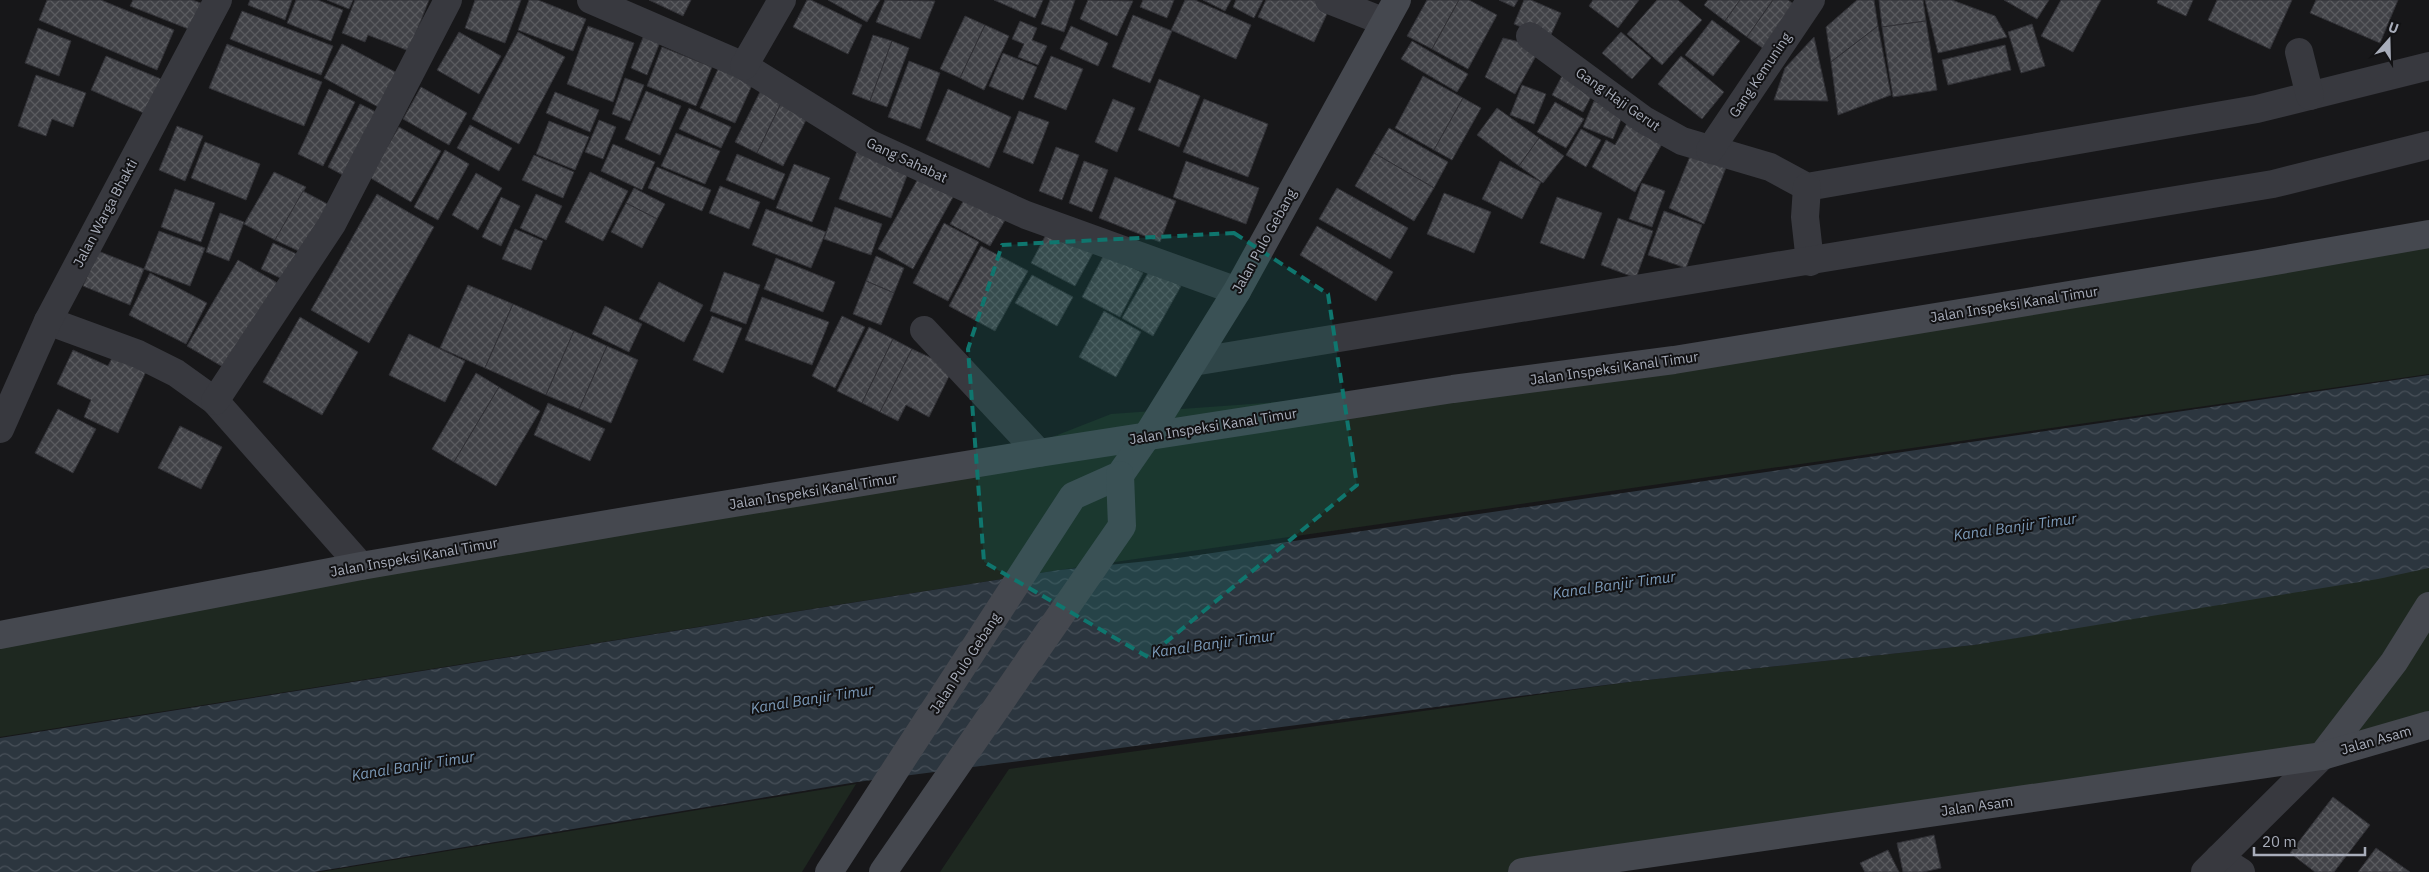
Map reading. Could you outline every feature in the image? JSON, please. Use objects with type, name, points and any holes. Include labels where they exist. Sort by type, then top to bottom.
[{"type":"street","name":"Jalan Warga Bhakti","points":[[0,429],[48,321],[218,0]]},
{"type":"street","points":[[215,401],[332,224],[448,0]]},
{"type":"street","name":"Gang Sahabat","points":[[591,0],[744,66],[868,143],[944,178],[1026,214],[1237,291]]},
{"type":"street","points":[[744,66],[782,0]]},
{"type":"street","points":[[1329,0],[1391,11]]},
{"type":"street","name":"Gang Kemuning","points":[[1710,150],[1811,0]]},
{"type":"street","name":"Jalan Pulo Gebang","points":[[829,872],[1073,496],[1120,475],[1147,436],[1237,291],[1391,11]]},
{"type":"street","name":"Gang Haji Gerut","points":[[1530,36],[1644,120],[1682,141],[1770,167],[1807,187]]},
{"type":"street","points":[[2299,52],[2310,96]]},
{"type":"street","points":[[1810,262],[1805,217],[1807,187],[2257,109],[2429,66]]},
{"type":"street","points":[[1193,362],[1810,262],[2273,184],[2429,145]]},
{"type":"street","name":"Jalan Inspeksi Kanal Timur","points":[[0,635],[360,566],[1038,453],[1453,389],[1674,360],[2429,234]]},
{"type":"street","points":[[48,321],[138,354],[176,373],[215,401],[360,566]]},
{"type":"street","points":[[924,330],[1038,453]]},
{"type":"street","points":[[883,872],[1122,526],[1120,475]]},
{"type":"street","points":[[2222,867],[2322,756],[2394,662],[2429,606]]},
{"type":"street","name":"Jalan Asam","points":[[1522,872],[2322,756],[2429,725]]},
{"type":"highlighted area","points":[[1234,233],[1328,294],[1357,485],[1148,657],[984,562],[968,349],[1002,245]]},
{"type":"shaded area","points":[[2429,232],[2429,374],[1059,570],[0,737],[0,635],[1014,452],[1111,414],[1473,388]]},
{"type":"shaded area","points":[[2429,567],[2429,724],[2322,756],[1522,872],[940,872],[1009,769],[1629,682],[1974,645]]},
{"type":"shaded area","points":[[856,784],[802,872],[320,872]]},
{"type":"water","name":"Kanal Banjir Timur","points":[[2429,375],[2429,568],[2378,579],[1974,645],[1629,682],[857,782],[314,872],[0,872],[0,738],[1059,570],[1178,558]]},
{"type":"building","points":[[47,0],[101,0],[174,30],[157,70],[39,20]]},
{"type":"building","points":[[133,0],[192,0],[201,3],[191,30],[130,6]]},
{"type":"building","points":[[250,0],[292,0],[285,20],[248,5]]},
{"type":"building","points":[[296,0],[318,0],[343,10],[331,41],[287,23]]},
{"type":"building","points":[[327,0],[353,0],[349,9]]},
{"type":"building","points":[[355,0],[429,0],[409,51],[368,35],[365,42],[342,33]]},
{"type":"building","points":[[475,0],[521,0],[505,43],[465,28]]},
{"type":"building","points":[[529,0],[538,0],[586,19],[573,51],[518,30]]},
{"type":"building","points":[[649,0],[691,0],[683,16]]},
{"type":"building","points":[[807,0],[811,0],[862,25],[848,54],[793,27]]},
{"type":"building","points":[[828,0],[880,0],[867,22]]},
{"type":"building","points":[[885,0],[935,1],[920,39],[876,22]]},
{"type":"building","points":[[994,0],[1043,0],[1035,18]]},
{"type":"building","points":[[1050,0],[1075,0],[1064,32],[1041,24]]},
{"type":"building","points":[[1088,0],[1133,1],[1117,36],[1080,19]]},
{"type":"building","points":[[1143,0],[1174,0],[1167,18],[1140,7]]},
{"type":"building","points":[[1185,0],[1195,0],[1251,25],[1236,59],[1171,30]]},
{"type":"building","points":[[1203,0],[1231,0],[1225,11]]},
{"type":"building","points":[[1236,0],[1263,0],[1254,18],[1233,7]]},
{"type":"building","points":[[1266,0],[1320,0],[1331,5],[1314,42],[1258,17]]},
{"type":"building","points":[[1427,0],[1459,0],[1432,49],[1407,36]]},
{"type":"building","points":[[1459,0],[1469,0],[1497,15],[1468,69],[1432,49]]},
{"type":"building","points":[[1499,0],[1518,0],[1514,7]]},
{"type":"building","points":[[1524,0],[1531,0],[1561,13],[1549,39],[1514,24]]},
{"type":"building","points":[[1593,0],[1639,0],[1618,28],[1589,6]]},
{"type":"building","points":[[1657,0],[1678,0],[1702,20],[1662,65],[1627,34]]},
{"type":"building","points":[[1708,0],[1740,0],[1725,21],[1704,5]]},
{"type":"building","points":[[1740,0],[1773,0],[1747,37],[1725,21]]},
{"type":"building","points":[[1773,0],[1788,0],[1802,10],[1771,54],[1747,37]]},
{"type":"building","points":[[1857,0],[1874,0],[1878,26],[1831,62],[1826,27]]},
{"type":"building","points":[[1879,0],[1923,0],[1926,21],[1882,27]]},
{"type":"building","points":[[1925,0],[1952,0],[1995,16],[2007,37],[1938,53]]},
{"type":"building","points":[[2004,0],[2049,0],[2037,19]]},
{"type":"building","points":[[2061,0],[2101,0],[2073,52],[2041,36]]},
{"type":"building","points":[[2158,0],[2193,0],[2186,16],[2157,3]]},
{"type":"building","points":[[2217,0],[2292,0],[2270,49],[2208,20]]},
{"type":"building","points":[[2316,0],[2398,0],[2380,43],[2310,13]]},
{"type":"building","points":[[242,11],[333,46],[321,75],[230,39]]},
{"type":"building","points":[[1133,15],[1172,31],[1150,83],[1112,67]]},
{"type":"building","points":[[965,16],[985,25],[960,78],[940,69]]},
{"type":"building","points":[[1712,20],[1740,41],[1713,76],[1685,55]]},
{"type":"building","points":[[1020,21],[1037,28],[1032,40],[1047,46],[1038,65],[1018,57],[1024,44],[1012,39]]},
{"type":"building","points":[[1926,21],[1937,90],[1893,97],[1882,27]]},
{"type":"building","points":[[2032,24],[2045,66],[2021,73],[2008,32]]},
{"type":"building","points":[[985,25],[1009,36],[984,90],[960,78]]},
{"type":"building","points":[[588,26],[634,43],[613,102],[567,84]]},
{"type":"building","points":[[1071,26],[1108,43],[1098,66],[1060,49]]},
{"type":"building","points":[[1878,26],[1891,95],[1838,115],[1831,62]]},
{"type":"building","points":[[38,28],[71,41],[59,76],[25,63]]},
{"type":"building","points":[[459,32],[501,56],[479,94],[437,70]]},
{"type":"building","points":[[518,32],[565,57],[519,144],[472,119]]},
{"type":"building","points":[[1621,32],[1651,58],[1632,79],[1602,53]]},
{"type":"building","points":[[644,35],[660,42],[647,75],[631,68]]},
{"type":"building","points":[[873,35],[892,41],[870,101],[852,94]]},
{"type":"building","points":[[1814,37],[1828,101],[1774,100],[1785,68]]},
{"type":"building","points":[[1503,38],[1541,47],[1515,94],[1485,77]]},
{"type":"building","points":[[892,41],[909,48],[887,107],[870,101]]},
{"type":"building","points":[[1412,41],[1468,74],[1457,92],[1401,59]]},
{"type":"building","points":[[227,44],[322,82],[304,126],[209,88]]},
{"type":"building","points":[[342,44],[401,75],[382,109],[324,78]]},
{"type":"building","points":[[2005,45],[2011,70],[1948,85],[1942,60]]},
{"type":"building","points":[[662,47],[712,67],[696,106],[647,86]]},
{"type":"building","points":[[1003,53],[1037,67],[1023,100],[989,86]]},
{"type":"building","points":[[106,56],[161,79],[146,114],[91,90]]},
{"type":"building","points":[[1051,56],[1083,69],[1066,110],[1034,97]]},
{"type":"building","points":[[1681,56],[1724,92],[1702,119],[1658,84]]},
{"type":"building","points":[[909,61],[940,73],[920,129],[888,117]]},
{"type":"building","points":[[719,67],[753,83],[735,123],[700,108]]},
{"type":"building","points":[[36,75],[86,93],[73,127],[52,119],[46,136],[18,126]]},
{"type":"building","points":[[1423,76],[1463,98],[1434,150],[1395,128]]},
{"type":"building","points":[[1562,76],[1593,93],[1583,112],[1552,95]]},
{"type":"building","points":[[625,78],[644,85],[630,121],[612,114]]},
{"type":"building","points":[[1159,79],[1200,96],[1179,147],[1138,130]]},
{"type":"building","points":[[1522,85],[1546,94],[1534,124],[1510,115]]},
{"type":"building","points":[[763,86],[784,97],[757,153],[735,142]]},
{"type":"building","points":[[421,87],[467,113],[449,145],[403,119]]},
{"type":"building","points":[[329,89],[355,102],[323,166],[298,154]]},
{"type":"building","points":[[948,89],[1011,117],[989,168],[926,140]]},
{"type":"building","points":[[646,91],[681,106],[660,155],[625,139]]},
{"type":"building","points":[[555,92],[599,110],[590,132],[546,113]]},
{"type":"building","points":[[784,97],[811,110],[783,166],[757,153]]},
{"type":"building","points":[[1463,98],[1481,108],[1452,160],[1434,150]]},
{"type":"building","points":[[1113,99],[1135,108],[1117,152],[1095,142]]},
{"type":"building","points":[[1204,99],[1268,124],[1248,177],[1183,152]]},
{"type":"building","points":[[1594,101],[1624,112],[1613,139],[1583,127]]},
{"type":"building","points":[[1555,102],[1584,119],[1566,148],[1537,132]]},
{"type":"building","points":[[360,104],[384,116],[352,180],[328,167]]},
{"type":"building","points":[[689,108],[731,127],[721,148],[679,129]]},
{"type":"building","points":[[1497,108],[1539,138],[1519,166],[1477,135]]},
{"type":"building","points":[[1019,111],[1049,122],[1033,164],[1003,152]]},
{"type":"building","points":[[1632,114],[1662,144],[1635,192],[1592,167],[1606,140],[1615,145]]},
{"type":"building","points":[[599,120],[616,127],[603,159],[585,152]]},
{"type":"building","points":[[549,121],[589,137],[575,170],[536,154]]},
{"type":"building","points":[[470,125],[512,148],[499,171],[457,148]]},
{"type":"building","points":[[177,126],[203,136],[185,181],[159,170]]},
{"type":"building","points":[[399,127],[441,151],[411,202],[369,177]]},
{"type":"building","points":[[1389,128],[1448,162],[1434,188],[1374,153]]},
{"type":"building","points":[[1581,129],[1601,140],[1586,167],[1566,155]]},
{"type":"building","points":[[676,133],[720,151],[705,184],[661,166]]},
{"type":"building","points":[[1539,138],[1564,156],[1543,183],[1519,166]]},
{"type":"building","points":[[205,142],[260,164],[246,200],[191,178]]},
{"type":"building","points":[[613,144],[655,162],[642,190],[601,171]]},
{"type":"building","points":[[859,146],[911,165],[891,218],[839,199]]},
{"type":"building","points":[[1056,147],[1079,155],[1062,200],[1039,191]]},
{"type":"building","points":[[1693,149],[1727,165],[1704,224],[1669,208]]},
{"type":"building","points":[[445,150],[469,164],[438,220],[414,207]]},
{"type":"building","points":[[1374,153],[1434,188],[1414,221],[1355,186]]},
{"type":"building","points":[[737,154],[785,174],[774,200],[726,180]]},
{"type":"building","points":[[534,155],[574,172],[563,198],[522,180]]},
{"type":"building","points":[[1084,161],[1108,170],[1092,212],[1069,203]]},
{"type":"building","points":[[1186,161],[1259,188],[1246,224],[1173,197]]},
{"type":"building","points":[[1500,161],[1541,182],[1522,219],[1482,199]]},
{"type":"building","points":[[794,164],[830,178],[812,222],[776,208]]},
{"type":"building","points":[[657,167],[711,190],[702,211],[648,188]]},
{"type":"building","points":[[923,170],[957,190],[913,269],[878,249]]},
{"type":"building","points":[[274,172],[306,187],[275,240],[244,224]]},
{"type":"building","points":[[590,172],[628,191],[603,241],[565,222]]},
{"type":"building","points":[[476,173],[502,188],[478,230],[452,215]]},
{"type":"building","points":[[1115,177],[1176,201],[1160,242],[1099,218]]},
{"type":"building","points":[[1642,183],[1665,191],[1652,227],[1629,219]]},
{"type":"building","points":[[720,186],[760,202],[749,229],[709,213]]},
{"type":"building","points":[[634,188],[665,204],[657,219],[626,203]]},
{"type":"building","points":[[1337,188],[1408,228],[1390,259],[1319,219]]},
{"type":"building","points":[[175,189],[215,203],[201,242],[161,227]]},
{"type":"building","points":[[303,191],[335,208],[305,254],[275,240]]},
{"type":"building","points":[[968,193],[1008,215],[990,246],[950,224]]},
{"type":"building","points":[[1444,193],[1491,212],[1474,253],[1427,234]]},
{"type":"building","points":[[377,194],[434,227],[369,343],[311,310]]},
{"type":"building","points":[[536,194],[562,206],[546,240],[520,228]]},
{"type":"building","points":[[501,197],[520,206],[501,246],[482,237]]},
{"type":"building","points":[[1557,197],[1602,213],[1584,259],[1540,243]]},
{"type":"building","points":[[626,203],[657,219],[642,248],[611,232]]},
{"type":"building","points":[[835,207],[882,224],[871,255],[824,239]]},
{"type":"building","points":[[766,209],[826,232],[811,268],[752,245]]},
{"type":"building","points":[[1664,211],[1702,225],[1686,268],[1648,255]]},
{"type":"building","points":[[220,213],[244,222],[229,261],[206,252]]},
{"type":"building","points":[[1618,218],[1653,231],[1636,278],[1601,265]]},
{"type":"building","points":[[944,223],[979,242],[948,301],[913,283]]},
{"type":"building","points":[[1317,226],[1393,272],[1376,301],[1300,255]]},
{"type":"building","points":[[1050,227],[1094,251],[1075,286],[1031,263]]},
{"type":"building","points":[[515,229],[543,241],[531,270],[502,259]]},
{"type":"building","points":[[159,231],[205,248],[190,286],[144,269]]},
{"type":"building","points":[[273,243],[301,256],[289,282],[261,269]]},
{"type":"building","points":[[981,246],[1028,271],[995,331],[949,306]]},
{"type":"building","points":[[98,251],[144,269],[130,305],[83,286]]},
{"type":"building","points":[[1105,253],[1143,273],[1120,317],[1082,297]]},
{"type":"building","points":[[876,256],[904,268],[894,293],[866,281]]},
{"type":"building","points":[[776,258],[835,282],[823,312],[764,289]]},
{"type":"building","points":[[238,260],[281,285],[230,371],[187,346]]},
{"type":"building","points":[[1151,268],[1181,286],[1153,336],[1122,318]]},
{"type":"building","points":[[724,272],[760,285],[746,324],[710,311]]},
{"type":"building","points":[[150,273],[207,303],[186,344],[129,315]]},
{"type":"building","points":[[1032,275],[1073,297],[1057,326],[1015,303]]},
{"type":"building","points":[[866,281],[894,293],[881,325],[853,314]]},
{"type":"building","points":[[659,282],[703,305],[684,342],[639,319]]},
{"type":"building","points":[[468,285],[513,304],[485,368],[440,348]]},
{"type":"building","points":[[762,297],[829,322],[812,365],[745,340]]},
{"type":"building","points":[[513,304],[574,331],[546,395],[485,368]]},
{"type":"building","points":[[605,306],[642,324],[629,352],[592,334]]},
{"type":"building","points":[[1104,311],[1141,332],[1116,377],[1079,357]]},
{"type":"building","points":[[712,316],[742,328],[723,373],[693,360]]},
{"type":"building","points":[[842,316],[865,327],[835,388],[812,376]]},
{"type":"building","points":[[300,317],[358,352],[322,415],[263,382]]},
{"type":"building","points":[[869,327],[893,339],[862,403],[837,391]]},
{"type":"building","points":[[574,331],[607,346],[579,409],[546,395]]},
{"type":"building","points":[[409,334],[465,361],[445,402],[389,375]]},
{"type":"building","points":[[893,339],[912,349],[880,412],[862,403]]},
{"type":"building","points":[[607,346],[638,360],[611,423],[579,409]]},
{"type":"building","points":[[912,349],[953,368],[929,417],[906,405],[898,421],[880,412]]},
{"type":"building","points":[[73,350],[108,366],[115,352],[148,367],[118,433],[84,417],[91,400],[57,384]]},
{"type":"building","points":[[476,373],[499,387],[454,462],[432,449]]},
{"type":"building","points":[[499,387],[540,411],[496,486],[454,462]]},
{"type":"building","points":[[548,403],[605,429],[590,461],[534,435]]},
{"type":"building","points":[[58,409],[96,429],[73,473],[35,453]]},
{"type":"building","points":[[180,426],[222,447],[201,489],[158,468]]},
{"type":"building","points":[[2333,797],[2370,825],[2334,872],[2315,872],[2290,853]]},
{"type":"building","points":[[1934,835],[1941,868],[1923,872],[1903,872],[1897,843]]},
{"type":"building","points":[[2376,848],[2410,872],[2358,872]]},
{"type":"building","points":[[1888,850],[1899,872],[1865,872],[1860,863]]}]
